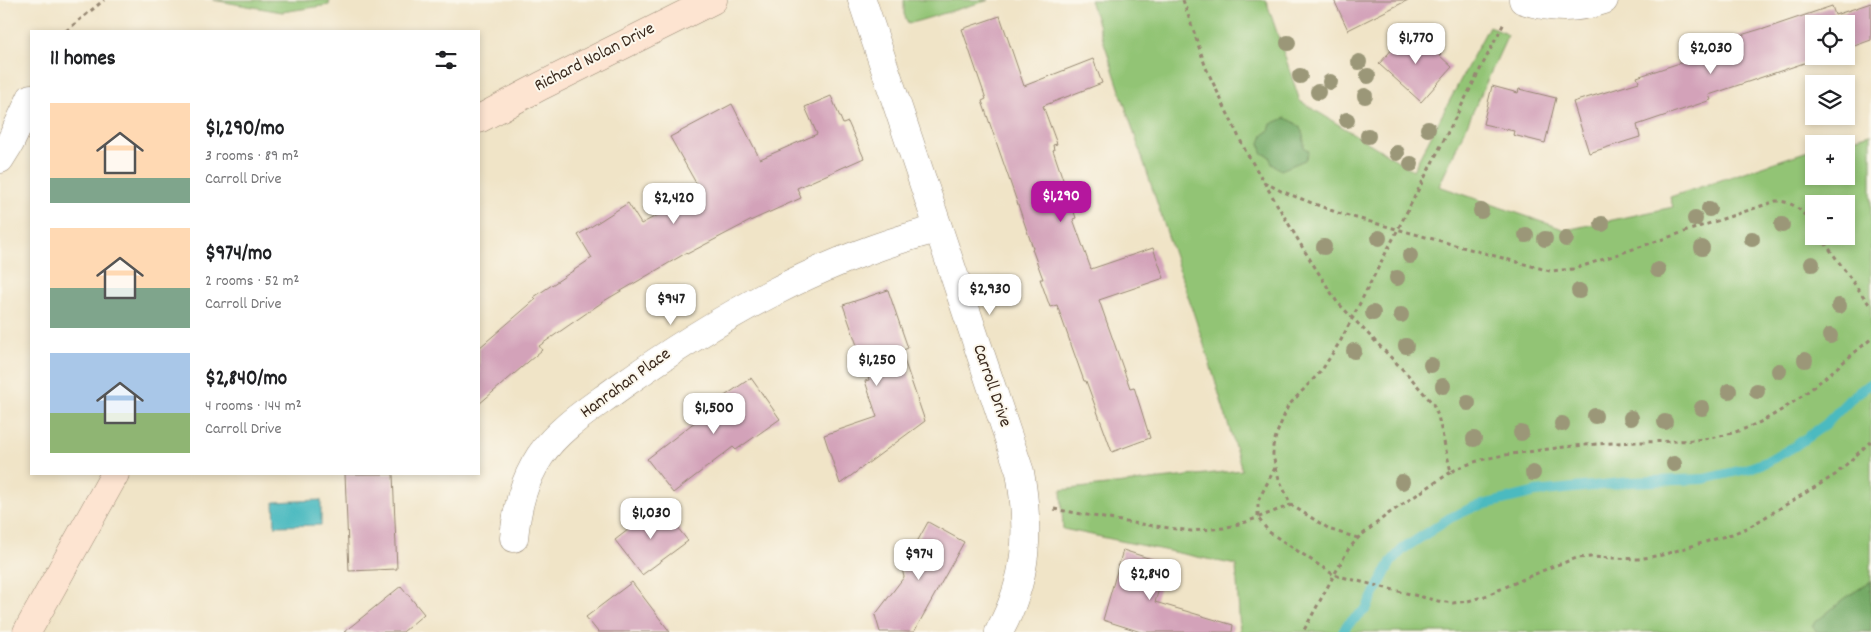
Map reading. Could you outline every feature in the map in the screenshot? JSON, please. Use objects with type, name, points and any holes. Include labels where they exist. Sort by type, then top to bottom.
[{"type":"main road","name":"Richard Nolan Drive","points":[[480,118],[713,0]]},
{"type":"main road","points":[[27,632],[114,475]]},
{"type":"street","name":"Carroll Drive","points":[[862,0],[1020,472],[1026,510],[1026,549],[1023,572],[1014,601],[999,632]]},
{"type":"street","points":[[1523,0],[1558,7],[1579,6],[1604,0]]},
{"type":"street","points":[[0,159],[10,144],[30,100]]},
{"type":"street","name":"Hanrahan Place","points":[[514,538],[520,499],[528,476],[541,455],[557,436],[601,401],[677,348],[761,299],[857,255],[908,237],[938,229]]},
{"type":"path","points":[[67,30],[104,0]]},
{"type":"path","points":[[1182,0],[1206,68],[1245,150],[1321,279],[1337,302],[1410,376],[1433,404],[1438,416],[1451,472]]},
{"type":"path","points":[[1358,538],[1331,530],[1291,505],[1275,468],[1273,446],[1282,418],[1296,397],[1322,370],[1352,318],[1506,21]]},
{"type":"path","points":[[1264,182],[1315,205],[1540,269],[1561,271],[1574,269],[1776,201],[1783,201],[1794,205],[1805,215]]},
{"type":"path","points":[[1826,245],[1871,307]]},
{"type":"path","points":[[1302,632],[1348,550],[1358,538],[1394,509],[1451,472],[1473,462],[1488,458],[1580,444],[1698,440],[1738,431],[1774,415],[1791,404],[1871,339]]},
{"type":"path","points":[[1275,468],[1258,502],[1258,518],[1269,532],[1334,575],[1438,601],[1453,602],[1468,601],[1485,596],[1551,567],[1578,558],[1638,559],[1662,555],[1732,534],[1749,527],[1835,475],[1871,441]]},
{"type":"path","points":[[1026,510],[1059,508],[1126,522],[1191,531],[1224,528],[1258,518],[1291,505]]},
{"type":"green space","points":[[213,0],[330,0],[329,5],[282,12]]},
{"type":"green space","points":[[904,0],[989,0],[908,24],[904,14]]},
{"type":"green space","points":[[1090,0],[1266,0],[1300,101],[1413,170],[1489,26],[1508,35],[1439,186],[1566,230],[1673,207],[1670,197],[1805,152],[1805,185],[1855,185],[1855,138],[1871,134],[1871,632],[1240,632],[1236,565],[1063,529],[1061,490],[1242,470],[1207,354]]},
{"type":"green space","points":[[1285,118],[1298,125],[1302,132],[1304,147],[1309,151],[1305,160],[1281,170],[1272,164],[1269,156],[1262,153],[1260,143],[1263,135],[1269,131],[1271,124]]},
{"type":"green space","points":[[1871,581],[1871,632],[1817,632],[1812,625],[1844,599]]},
{"type":"water","points":[[321,500],[321,525],[275,526],[274,502]]},
{"type":"building","points":[[1334,0],[1408,0],[1348,30]]},
{"type":"building","points":[[1871,3],[1871,40],[1855,46],[1855,15],[1835,15]]},
{"type":"building","points":[[1832,6],[1835,15],[1805,15]]},
{"type":"building","points":[[1805,15],[1805,63],[1709,95],[1711,100],[1637,125],[1640,137],[1589,153],[1573,102],[1639,82],[1637,77],[1710,53],[1708,45]]},
{"type":"building","points":[[1000,16],[1024,86],[1093,59],[1102,83],[1043,106],[1057,144],[1053,145],[1053,150],[1076,218],[1073,219],[1091,269],[1153,248],[1164,278],[1099,300],[1130,388],[1134,387],[1150,438],[1112,452],[1057,305],[1050,307],[1040,279],[1043,279],[982,101],[986,99],[962,29]]},
{"type":"building","points":[[1411,28],[1441,54],[1439,55],[1452,67],[1421,102],[1379,64]]},
{"type":"building","points":[[1492,86],[1518,93],[1519,89],[1556,98],[1545,143],[1513,135],[1514,131],[1483,124]]},
{"type":"building","points":[[831,96],[843,124],[848,122],[864,158],[797,188],[801,198],[686,253],[604,301],[539,346],[542,350],[480,403],[480,347],[536,299],[534,297],[592,258],[578,235],[628,203],[641,224],[701,192],[670,137],[732,104],[760,159],[817,134],[805,107]]},
{"type":"building","points":[[888,290],[908,348],[901,351],[925,421],[840,484],[824,435],[877,417],[865,381],[869,380],[843,305]]},
{"type":"building","points":[[751,378],[780,419],[736,450],[733,447],[673,493],[647,459],[709,411],[707,408]]},
{"type":"building","points":[[345,475],[393,475],[397,569],[349,571]]},
{"type":"building","points":[[660,505],[688,541],[642,575],[615,540]]},
{"type":"building","points":[[928,522],[964,542],[914,632],[880,632],[875,615],[904,577],[902,569]]},
{"type":"building","points":[[1123,550],[1167,564],[1155,602],[1233,625],[1232,632],[1141,632],[1103,620]]},
{"type":"building","points":[[632,582],[670,632],[598,632],[586,617]]},
{"type":"building","points":[[401,586],[424,614],[403,632],[344,632]]},
{"type":"waterway","points":[[1343,632],[1347,625],[1366,609],[1391,562],[1403,549],[1450,518],[1474,507],[1536,492],[1630,482],[1704,479],[1747,469],[1769,461],[1795,446],[1826,424],[1850,399],[1871,383]]}]
